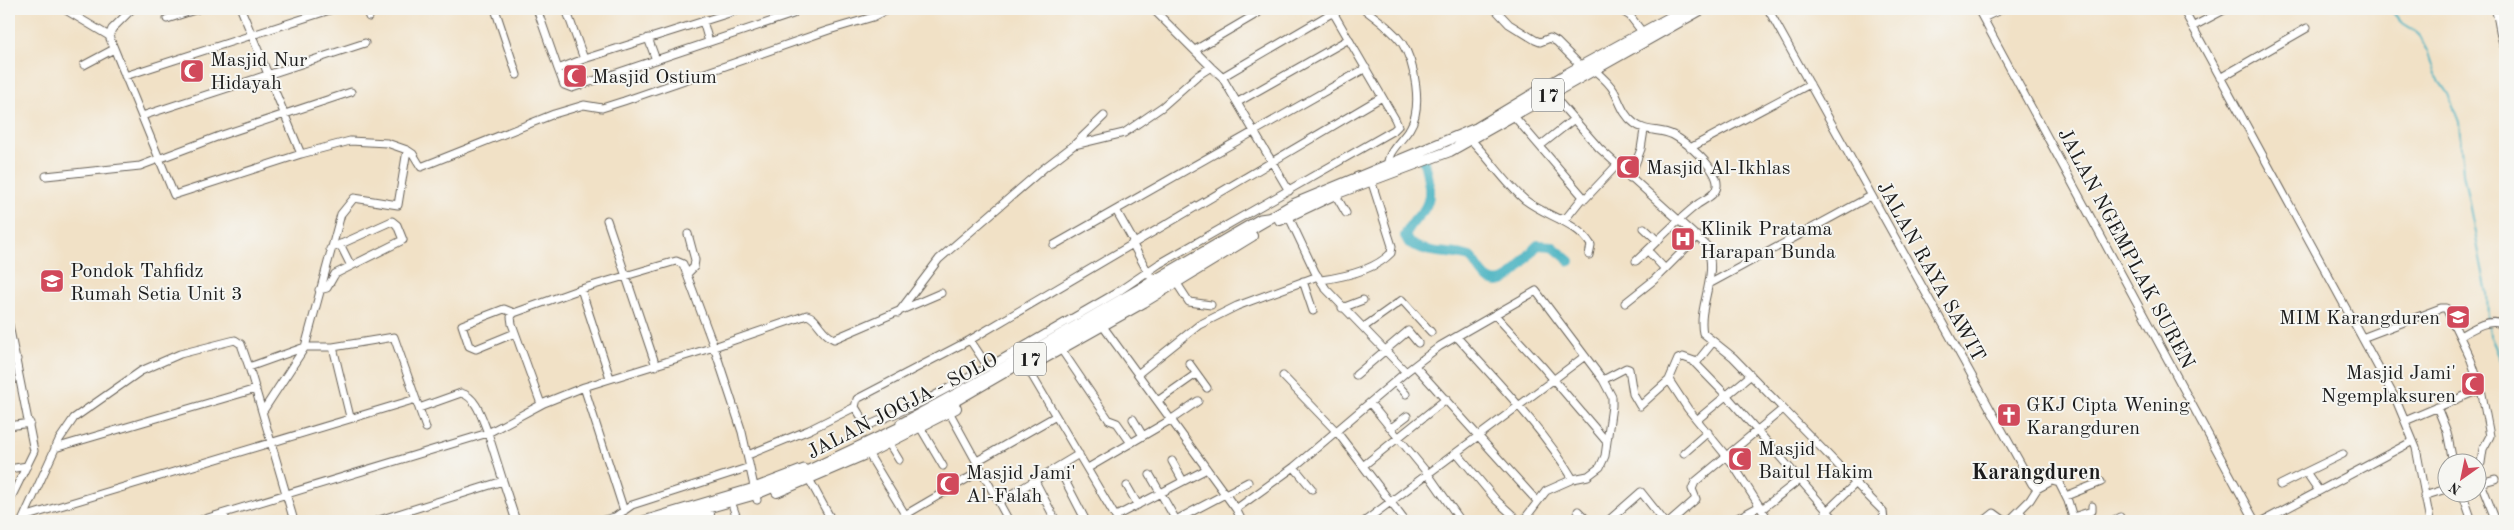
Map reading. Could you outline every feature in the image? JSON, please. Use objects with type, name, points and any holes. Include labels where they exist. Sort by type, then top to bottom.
[{"type":"highway","name":"17","points":[[1388,169],[1471,140],[1513,115],[1581,66],[1686,9]]},
{"type":"highway","name":"17","points":[[1388,169],[1468,132],[1593,69],[1702,9]]},
{"type":"highway","name":"JALAN JOGJA - SOLO","points":[[1026,365],[1062,349],[1102,325],[1156,286],[1176,282],[1288,216],[1371,180],[1388,169]]},
{"type":"highway","name":"JALAN JOGJA - SOLO","points":[[660,521],[809,479],[868,453],[920,427],[1294,204],[1388,169]]},
{"type":"highway","name":"JALAN JOGJA - SOLO","points":[[686,521],[733,507],[756,494],[874,438],[948,409]]},
{"type":"street","points":[[64,9],[108,36],[174,195],[301,154],[350,141],[387,143],[407,150],[413,154],[421,167],[554,114],[578,106],[602,108],[829,30],[873,17],[889,9]]},
{"type":"street","points":[[108,36],[132,9]]},
{"type":"street","points":[[166,19],[198,9]]},
{"type":"street","points":[[241,9],[301,154]]},
{"type":"street","points":[[125,76],[333,9]]},
{"type":"street","points":[[366,9],[369,17]]},
{"type":"street","points":[[495,9],[518,75]]},
{"type":"street","points":[[547,9],[537,10],[564,85],[572,88],[793,14],[795,9]]},
{"type":"street","points":[[566,9],[584,59]]},
{"type":"street","points":[[558,69],[648,38],[742,9]]},
{"type":"street","points":[[1153,9],[1222,77],[1289,191]]},
{"type":"street","points":[[1364,9],[1398,38],[1405,48],[1418,101],[1413,123],[1390,156],[1388,169]]},
{"type":"street","points":[[1495,9],[1509,24],[1535,40],[1540,42],[1550,38],[1557,42],[1581,66]]},
{"type":"street","points":[[1619,9],[1630,16],[1643,33]]},
{"type":"street","name":"JALAN RAYA SAWIT","points":[[1768,9],[2032,484],[2037,489]]},
{"type":"street","name":"JALAN NGEMPLAK SUREN","points":[[1978,9],[2255,521]]},
{"type":"street","points":[[1983,18],[2002,9]]},
{"type":"street","points":[[2182,9],[2364,337],[2406,421],[2413,441],[2430,521]]},
{"type":"street","points":[[2192,27],[2226,9]]},
{"type":"street","points":[[2496,9],[2501,27],[2501,39],[2505,48]]},
{"type":"street","points":[[1195,50],[1258,13]]},
{"type":"street","points":[[868,426],[922,402],[988,367],[1397,127],[1398,124],[1334,14],[1222,77]]},
{"type":"street","points":[[702,21],[709,42]]},
{"type":"street","points":[[2220,78],[2308,28]]},
{"type":"street","points":[[648,38],[656,60]]},
{"type":"street","points":[[1238,102],[1349,39]]},
{"type":"street","points":[[142,116],[365,43]]},
{"type":"street","points":[[84,65],[114,49]]},
{"type":"street","points":[[1074,145],[1124,132],[1162,107],[1197,76],[1211,67]]},
{"type":"street","points":[[1054,245],[1366,68]]},
{"type":"street","points":[[1593,69],[1613,89],[1628,118],[1644,130],[1666,132],[1700,155],[1717,185],[1713,193],[1636,260]]},
{"type":"street","points":[[1690,148],[1810,84]]},
{"type":"street","points":[[1549,90],[1617,166],[1698,236],[1707,247],[1710,259],[1709,284],[1702,330],[1750,375],[1883,511],[1884,521]]},
{"type":"street","points":[[46,176],[140,166],[159,157],[351,92]]},
{"type":"street","points":[[1116,210],[1133,242],[1147,272],[1156,286],[874,438],[855,407],[856,401],[860,397],[970,340],[1133,242],[1382,97]]},
{"type":"street","points":[[1513,115],[1585,199],[1589,198],[1617,166]]},
{"type":"street","points":[[898,313],[929,271],[957,242],[1074,145],[1104,116]]},
{"type":"street","points":[[1540,146],[1574,120]]},
{"type":"street","points":[[1091,129],[1098,140]]},
{"type":"street","points":[[1630,178],[1641,149],[1644,130]]},
{"type":"street","points":[[1471,140],[1519,195],[1529,203],[1580,230],[1591,245],[1589,256]]},
{"type":"street","points":[[263,411],[305,346],[340,214],[354,198],[398,205],[407,150]]},
{"type":"street","points":[[1139,373],[1199,326],[1237,306],[1303,282],[1319,278],[1335,278],[1365,268],[1391,253],[1392,246],[1371,180]]},
{"type":"street","points":[[1336,194],[1346,213]]},
{"type":"street","points":[[1709,284],[1871,196]]},
{"type":"street","points":[[1557,218],[1561,220],[1567,217],[1583,197]]},
{"type":"street","points":[[1288,216],[1319,278],[1342,308],[1364,327],[1406,372]]},
{"type":"street","points":[[607,220],[656,366]]},
{"type":"street","points":[[320,290],[327,288],[335,274],[402,242],[397,225],[392,221],[330,248]]},
{"type":"street","points":[[1644,228],[1658,241]]},
{"type":"street","points":[[688,234],[695,260],[694,267],[688,272]]},
{"type":"street","points":[[1625,303],[1641,292],[1698,236]]},
{"type":"street","points":[[340,244],[351,266]]},
{"type":"street","points":[[1650,248],[1649,252],[1665,269]]},
{"type":"street","points":[[515,333],[476,349],[468,346],[462,325],[504,309],[514,313],[580,289],[676,261],[685,266],[748,454],[756,494],[640,521]]},
{"type":"street","points":[[1176,282],[1189,302],[1211,305]]},
{"type":"street","points":[[1303,282],[1313,311]]},
{"type":"street","points":[[580,289],[610,378]]},
{"type":"street","points":[[1236,509],[1294,467],[1406,372],[1440,346],[1495,315],[1534,290],[1537,291],[1604,379],[1612,401],[1605,456],[1600,467],[1588,476],[1573,479],[1546,491],[1523,521]]},
{"type":"street","points":[[198,521],[225,518],[285,495],[488,433],[540,404],[584,386],[714,348],[805,315],[813,317],[823,333],[834,339],[941,293]]},
{"type":"street","points":[[1342,308],[1363,300]]},
{"type":"street","points":[[1364,327],[1402,300],[1431,332]]},
{"type":"street","points":[[2364,337],[2444,307],[2448,310],[2481,389],[2490,436],[2482,452]]},
{"type":"street","points":[[514,313],[511,319],[540,404]]},
{"type":"street","points":[[1495,315],[1606,441]]},
{"type":"street","points":[[2460,336],[2484,324],[2495,322],[2501,324],[2505,336]]},
{"type":"street","points":[[9,325],[13,360],[30,423],[33,453],[9,502]]},
{"type":"street","points":[[1102,325],[1159,400],[1236,509],[1242,521]]},
{"type":"street","points":[[1356,375],[1408,331],[1418,343]]},
{"type":"street","points":[[249,367],[305,346],[333,347],[394,337],[426,428]]},
{"type":"street","points":[[1458,337],[1518,406],[1563,463],[1573,479]]},
{"type":"street","points":[[23,519],[55,448],[74,418],[137,373],[180,354],[235,340],[240,344],[249,367],[294,521]]},
{"type":"street","points":[[970,340],[988,367]]},
{"type":"street","points":[[1694,362],[1700,360],[1713,342]]},
{"type":"street","points":[[333,347],[350,417]]},
{"type":"street","points":[[1062,349],[1109,420],[1117,423],[1131,443]]},
{"type":"street","points":[[1365,521],[1585,356]]},
{"type":"street","points":[[1604,379],[1626,368],[1629,369],[1633,394],[1640,406],[1669,380],[1678,359],[1683,357],[1694,362],[1758,430],[1826,512],[1836,521]]},
{"type":"street","points":[[1189,363],[1206,388]]},
{"type":"street","points":[[1026,365],[1117,519],[1138,505],[1207,469]]},
{"type":"street","points":[[1415,366],[1537,501]]},
{"type":"street","points":[[1159,400],[1196,374]]},
{"type":"street","points":[[1698,420],[1750,375]]},
{"type":"street","points":[[1283,376],[1337,432],[1389,503],[1405,521]]},
{"type":"street","points":[[1669,380],[1727,456],[1769,521]]},
{"type":"street","points":[[1395,382],[1406,394]]},
{"type":"street","points":[[584,386],[624,511]]},
{"type":"street","points":[[55,448],[256,389]]},
{"type":"street","points":[[2406,421],[2481,389]]},
{"type":"street","points":[[419,408],[461,393],[473,400],[488,433],[516,521]]},
{"type":"street","points":[[23,519],[271,444],[350,417],[416,399]]},
{"type":"street","points":[[1363,466],[1446,399]]},
{"type":"street","points":[[1088,468],[1172,419],[1198,401]]},
{"type":"street","points":[[1370,403],[1428,474],[1461,521]]},
{"type":"street","points":[[748,454],[809,430],[855,407]]},
{"type":"street","points":[[2437,407],[2447,432],[2451,452]]},
{"type":"street","points":[[948,409],[1010,521]]},
{"type":"street","points":[[1671,521],[1696,499],[1693,484],[1783,409]]},
{"type":"street","points":[[977,461],[1056,416]]},
{"type":"street","points":[[1391,428],[1407,416]]},
{"type":"street","points":[[1133,419],[1143,436]]},
{"type":"street","points":[[9,426],[30,423]]},
{"type":"street","points":[[920,427],[944,466]]},
{"type":"street","points":[[1684,453],[1708,432]]},
{"type":"street","points":[[2263,521],[2413,441]]},
{"type":"street","points":[[888,442],[899,460]]},
{"type":"street","points":[[868,453],[907,518],[982,470]]},
{"type":"street","points":[[1457,453],[1496,500],[1519,521]]},
{"type":"street","points":[[999,502],[1079,454]]},
{"type":"street","points":[[2280,484],[2343,454]]},
{"type":"street","points":[[1172,461],[1183,481]]},
{"type":"street","points":[[9,469],[27,466]]},
{"type":"street","points":[[600,521],[615,517],[632,505],[750,467]]},
{"type":"street","points":[[1058,467],[1086,521]]},
{"type":"street","points":[[1294,467],[1312,489]]},
{"type":"street","points":[[2306,472],[2319,492]]},
{"type":"street","points":[[1150,475],[1175,521],[1248,482]]},
{"type":"street","points":[[809,479],[832,521]]},
{"type":"street","points":[[2486,482],[2496,479]]},
{"type":"street","points":[[1035,480],[1056,521]]},
{"type":"street","points":[[1732,521],[1761,508],[1799,480]]},
{"type":"street","points":[[376,521],[503,481]]},
{"type":"street","points":[[2009,521],[2037,489],[2056,481],[2066,496],[2074,519],[2092,510],[2092,506]]},
{"type":"street","points":[[2066,496],[2101,482]]},
{"type":"street","points":[[1826,512],[1856,483]]},
{"type":"street","points":[[1127,486],[1138,505]]},
{"type":"street","points":[[1608,521],[1641,492],[1664,521]]},
{"type":"street","points":[[2424,496],[2436,492]]},
{"type":"street","points":[[2486,499],[2496,521]]},
{"type":"street","points":[[2465,502],[2472,521]]},
{"type":"street","points":[[733,507],[738,521]]},
{"type":"street","points":[[1578,511],[1588,521]]},
{"type":"street","points":[[2019,511],[2028,521]]},
{"type":"street","points":[[1984,521],[1994,513],[2005,521]]},
{"type":"street","points":[[2112,521],[2120,517]]},
{"type":"waterway","points":[[2390,9],[2401,22],[2417,32],[2428,53],[2435,75],[2448,94],[2459,122],[2463,173],[2487,293],[2488,320]]},
{"type":"waterway","points":[[1422,153],[1429,197],[1423,211],[1413,222],[1405,236],[1409,243],[1425,250],[1470,257],[1485,276],[1495,282],[1502,281],[1516,271],[1538,245],[1552,246],[1570,261]]},
{"type":"waterway","points":[[2489,325],[2490,335],[2505,369]]},
{"type":"place","name":"Masjid Nur Hidayah","points":[[192,71]]},
{"type":"place","name":"Masjid Ostium","points":[[575,76]]},
{"type":"place","name":"Masjid Al-Ikhlas","points":[[1628,167]]},
{"type":"place","name":"Klinik Pratama Harapan Bunda","points":[[1683,239]]},
{"type":"place","name":"Pondok Tahfidz Rumah Setia Unit 3","points":[[52,281]]},
{"type":"place","name":"MIM Karangduren","points":[[2458,317]]},
{"type":"place","name":"Masjid Jami' Ngemplaksuren","points":[[2473,384]]},
{"type":"place","name":"GKJ Cipta Wening Karangduren","points":[[2009,415]]},
{"type":"place","name":"Masjid Baitul Hakim","points":[[1740,459]]},
{"type":"place","name":"Masjid Jami' Al-Falah","points":[[948,484]]},
{"type":"district","name":"Karangduren","points":[[2036,471]]}]
